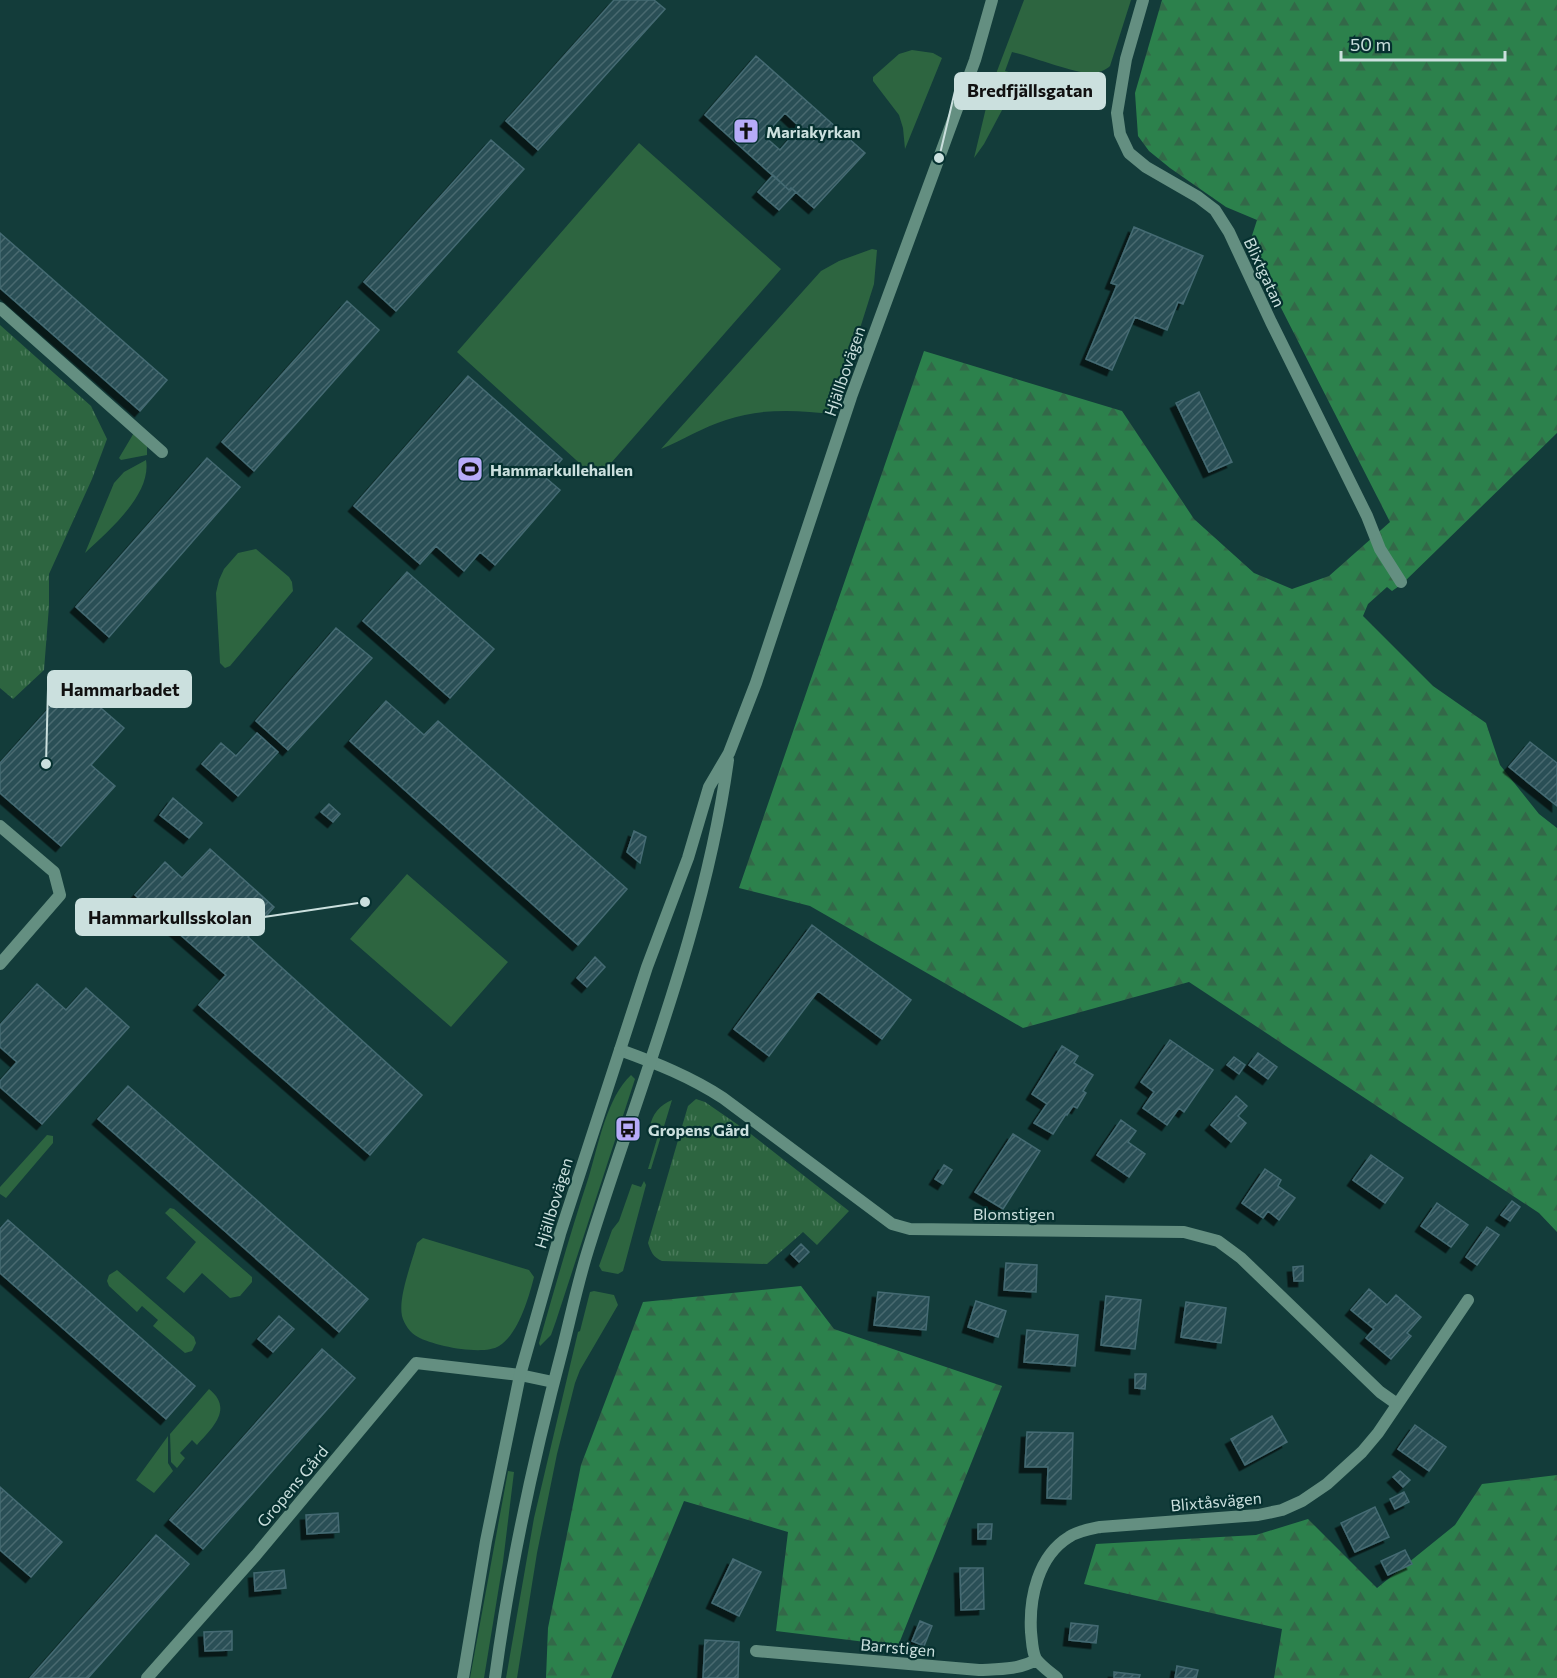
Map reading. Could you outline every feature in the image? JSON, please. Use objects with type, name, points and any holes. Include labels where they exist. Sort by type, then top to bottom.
[{"type":"street","name":"Hjällbovägen","points":[[463,1678],[490,1521],[520,1375],[560,1234],[620,1050],[688,858],[709,787],[729,753],[763,662],[852,397],[975,60],[992,0]]},
{"type":"street","name":"Blixtgatan","points":[[1143,0],[1125,59],[1117,113],[1120,134],[1129,153],[1146,167],[1198,197],[1215,210],[1229,232],[1367,516],[1380,549],[1401,582]]},
{"type":"street","points":[[0,308],[162,452]]},
{"type":"street","name":"Hjällbovägen","points":[[495,1678],[528,1488],[554,1382],[588,1252],[694,922],[723,793],[729,753]]},
{"type":"street","points":[[0,826],[54,872],[60,895],[0,964]]},
{"type":"street","name":"Blomstigen","points":[[620,1050],[651,1061],[703,1085],[892,1224],[910,1229],[1184,1232],[1218,1240],[1240,1258],[1380,1392],[1397,1404]]},
{"type":"street","name":"Blixtåsvägen","points":[[1036,1660],[1032,1644],[1031,1622],[1033,1594],[1042,1569],[1051,1554],[1069,1537],[1100,1527],[1258,1515],[1282,1510],[1302,1501],[1327,1484],[1362,1452],[1378,1433],[1468,1300]]},
{"type":"street","name":"Gropens Gård","points":[[147,1678],[270,1539],[416,1363],[520,1375],[554,1382]]},
{"type":"street","name":"Barrstigen","points":[[756,1652],[979,1670],[1010,1669],[1036,1660]]},
{"type":"street","points":[[1036,1660],[1057,1678]]},
{"type":"green space","points":[[1024,0],[1131,0],[1110,66],[1102,71],[1085,73],[1075,71],[1012,52],[1005,71],[1020,75],[1019,78],[984,144],[974,158],[991,87]]},
{"type":"green space","points":[[1162,0],[1557,0],[1557,433],[1402,584],[1392,591],[1387,587],[1368,604],[1363,616],[1433,686],[1486,723],[1500,765],[1539,814],[1557,828],[1557,1232],[1539,1213],[1189,982],[1023,1028],[810,906],[739,888],[924,351],[1122,411],[1194,519],[1254,573],[1292,589],[1329,576],[1390,522],[1249,245],[1257,220],[1226,207],[1170,168],[1149,151],[1138,136],[1135,93]]},
{"type":"green space","points":[[912,50],[933,53],[942,58],[905,149],[899,115],[873,81],[873,77],[899,54]]},
{"type":"green space","points":[[639,143],[781,269],[597,479],[457,352]]},
{"type":"green space","points":[[872,249],[877,250],[874,284],[833,414],[792,411],[752,413],[718,423],[661,449],[821,271],[839,261]]},
{"type":"green space","points":[[0,325],[91,406],[107,439],[92,479],[49,574],[44,670],[13,699],[0,688]]},
{"type":"green space","points":[[135,431],[147,445],[147,455],[121,460],[119,458]]},
{"type":"green space","points":[[146,460],[146,473],[135,499],[116,524],[85,553],[114,483],[124,472]]},
{"type":"green space","points":[[256,549],[289,577],[293,591],[230,666],[225,668],[220,663],[216,593],[219,580],[224,569],[238,553]]},
{"type":"green space","points":[[407,874],[508,962],[451,1027],[350,939]]},
{"type":"green space","points":[[631,1075],[635,1079],[556,1321],[551,1335],[540,1346],[604,1122],[616,1096]]},
{"type":"green space","points":[[696,1099],[705,1102],[747,1131],[849,1211],[817,1245],[803,1232],[767,1264],[662,1261],[654,1256],[648,1243],[688,1106]]},
{"type":"green space","points":[[672,1100],[651,1169],[648,1169],[660,1129],[650,1127],[651,1122],[657,1110]]},
{"type":"green space","points":[[47,1135],[53,1136],[53,1143],[6,1198],[0,1194],[0,1187]]},
{"type":"green space","points":[[644,1181],[646,1185],[623,1271],[618,1274],[602,1271],[599,1266],[632,1184],[641,1187]]},
{"type":"green space","points":[[170,1208],[174,1209],[252,1277],[252,1282],[240,1296],[230,1298],[202,1273],[184,1293],[166,1278],[196,1242],[165,1213]]},
{"type":"green space","points":[[423,1238],[529,1270],[534,1277],[526,1305],[517,1325],[506,1341],[492,1349],[471,1350],[425,1340],[412,1333],[402,1316],[402,1299],[417,1243]]},
{"type":"green space","points":[[117,1270],[194,1337],[196,1343],[192,1351],[185,1353],[153,1326],[158,1320],[142,1306],[137,1312],[109,1286],[107,1281],[109,1275]]},
{"type":"green space","points":[[801,1286],[834,1329],[1002,1386],[898,1646],[776,1631],[788,1532],[684,1501],[611,1678],[546,1678],[548,1628],[581,1465],[643,1302]]},
{"type":"green space","points":[[590,1292],[614,1295],[618,1305],[580,1370],[575,1383],[557,1454],[537,1553],[517,1678],[506,1678],[534,1518],[578,1332]]},
{"type":"green space","points":[[209,1389],[220,1404],[218,1418],[197,1445],[192,1440],[180,1453],[185,1458],[177,1468],[171,1462],[170,1434]]},
{"type":"green space","points":[[168,1436],[168,1463],[173,1471],[154,1493],[136,1480]]},
{"type":"green space","points":[[508,1471],[514,1472],[503,1562],[484,1678],[470,1678]]},
{"type":"green space","points":[[1557,1475],[1557,1678],[1274,1678],[1282,1629],[1084,1584],[1096,1544],[1256,1535],[1308,1519],[1377,1588],[1455,1525],[1482,1484]]},
{"type":"building","points":[[614,0],[654,0],[665,9],[538,150],[506,121]]},
{"type":"building","name":"Mariakyrkan","points":[[756,56],[865,153],[814,208],[791,188],[789,190],[705,115]],"holes":[[[785,113],[800,127],[780,150],[764,136]]]},
{"type":"building","points":[[491,140],[524,169],[396,311],[364,282]]},
{"type":"building","points":[[773,175],[789,190],[791,188],[796,192],[779,210],[758,192]]},
{"type":"building","points":[[1134,227],[1203,256],[1183,304],[1178,302],[1167,330],[1135,317],[1112,370],[1086,359],[1117,285],[1111,283]]},
{"type":"building","points":[[0,233],[167,380],[140,411],[0,288]]},
{"type":"building","points":[[347,301],[379,330],[254,471],[222,442]]},
{"type":"building","name":"Hammarkullehallen","points":[[468,376],[562,459],[546,478],[560,490],[495,565],[480,552],[464,571],[436,546],[420,564],[354,506]]},
{"type":"building","points":[[1199,392],[1232,462],[1209,472],[1176,403]]},
{"type":"building","points":[[207,458],[240,487],[109,637],[76,607]]},
{"type":"building","points":[[407,572],[494,649],[450,698],[363,621]]},
{"type":"building","points":[[336,628],[372,658],[288,750],[256,721]]},
{"type":"building","points":[[72,683],[124,728],[91,765],[115,786],[61,846],[0,793],[0,763]]},
{"type":"building","points":[[386,701],[424,735],[438,721],[627,889],[578,945],[350,741]]},
{"type":"building","points":[[257,733],[278,752],[238,796],[202,764],[221,743],[236,756]]},
{"type":"building","points":[[1530,742],[1557,763],[1557,806],[1509,767]]},
{"type":"building","points":[[173,798],[202,823],[189,838],[160,815]]},
{"type":"building","points":[[329,804],[340,814],[333,822],[321,812]]},
{"type":"building","points":[[634,831],[646,837],[640,863],[627,852]]},
{"type":"building","points":[[210,849],[274,907],[248,937],[422,1095],[370,1155],[199,1005],[226,975],[135,895],[165,862],[182,878]]},
{"type":"building","points":[[812,925],[911,1000],[882,1039],[818,991],[769,1056],[734,1029]]},
{"type":"building","points":[[595,957],[605,967],[587,987],[577,978]]},
{"type":"building","points":[[37,984],[66,1010],[86,988],[129,1027],[42,1124],[0,1087],[0,1081],[17,1062],[0,1047],[0,1025]]},
{"type":"building","points":[[1170,1040],[1213,1070],[1184,1112],[1179,1108],[1167,1125],[1143,1108],[1154,1092],[1141,1082]]},
{"type":"building","points":[[1062,1046],[1078,1056],[1074,1063],[1093,1075],[1083,1091],[1086,1093],[1077,1108],[1073,1106],[1053,1134],[1034,1123],[1047,1104],[1032,1094]]},
{"type":"building","points":[[1258,1053],[1277,1067],[1268,1079],[1249,1065]]},
{"type":"building","points":[[1234,1057],[1245,1065],[1239,1074],[1227,1065]]},
{"type":"building","points":[[128,1086],[368,1299],[339,1332],[98,1119]]},
{"type":"building","points":[[1236,1096],[1247,1106],[1238,1116],[1246,1123],[1231,1142],[1211,1125]]},
{"type":"building","points":[[1121,1120],[1136,1131],[1128,1142],[1145,1154],[1129,1177],[1097,1155]]},
{"type":"building","points":[[1013,1134],[1040,1151],[1003,1209],[975,1192]]},
{"type":"building","points":[[1371,1155],[1403,1178],[1385,1203],[1353,1180]]},
{"type":"building","points":[[944,1165],[952,1170],[943,1184],[935,1179]]},
{"type":"building","points":[[1265,1169],[1281,1180],[1278,1186],[1295,1198],[1279,1220],[1268,1211],[1263,1218],[1242,1203]]},
{"type":"building","points":[[1512,1201],[1520,1207],[1510,1221],[1501,1215]]},
{"type":"building","points":[[1437,1203],[1468,1225],[1451,1247],[1421,1226]]},
{"type":"building","points":[[8,1220],[195,1386],[166,1419],[0,1273],[0,1229]]},
{"type":"building","points":[[1487,1227],[1499,1235],[1477,1265],[1466,1257]]},
{"type":"building","points":[[801,1244],[809,1252],[799,1262],[791,1254]]},
{"type":"building","points":[[1006,1263],[1037,1265],[1036,1292],[1004,1290]]},
{"type":"building","points":[[1303,1266],[1303,1281],[1294,1281],[1293,1267]]},
{"type":"building","points":[[1369,1289],[1387,1305],[1396,1295],[1421,1317],[1407,1333],[1411,1336],[1391,1359],[1366,1338],[1374,1329],[1351,1310]]},
{"type":"building","points":[[878,1292],[929,1297],[926,1330],[874,1325]]},
{"type":"building","points":[[1106,1296],[1141,1300],[1135,1349],[1101,1345]]},
{"type":"building","points":[[976,1301],[1006,1311],[998,1337],[968,1327]]},
{"type":"building","points":[[1186,1302],[1226,1308],[1221,1343],[1181,1337]]},
{"type":"building","points":[[279,1316],[294,1329],[273,1352],[258,1339]]},
{"type":"building","points":[[1027,1330],[1078,1335],[1075,1366],[1024,1362]]},
{"type":"building","points":[[322,1349],[355,1378],[203,1549],[170,1520]]},
{"type":"building","points":[[1135,1374],[1146,1374],[1145,1389],[1135,1388]]},
{"type":"building","points":[[1272,1416],[1287,1442],[1245,1465],[1231,1439]]},
{"type":"building","points":[[1415,1425],[1446,1447],[1429,1471],[1398,1449]]},
{"type":"building","points":[[1027,1432],[1073,1433],[1071,1499],[1047,1498],[1048,1467],[1025,1467]]},
{"type":"building","points":[[1400,1471],[1410,1480],[1403,1487],[1393,1477]]},
{"type":"building","points":[[0,1487],[62,1542],[31,1577],[0,1550]]},
{"type":"building","points":[[1404,1492],[1409,1502],[1395,1509],[1390,1499]]},
{"type":"building","points":[[1375,1507],[1389,1537],[1355,1552],[1341,1523]]},
{"type":"building","points":[[338,1513],[339,1532],[307,1534],[306,1515]]},
{"type":"building","points":[[978,1524],[992,1524],[991,1539],[978,1539]]},
{"type":"building","points":[[156,1535],[189,1564],[88,1678],[30,1678]]},
{"type":"building","points":[[1405,1550],[1412,1564],[1388,1575],[1381,1561]]},
{"type":"building","points":[[733,1559],[761,1572],[739,1616],[712,1603]]},
{"type":"building","points":[[960,1568],[983,1568],[984,1609],[961,1610]]},
{"type":"building","points":[[284,1570],[286,1588],[255,1591],[254,1573]]},
{"type":"building","points":[[920,1621],[932,1626],[924,1646],[912,1641]]},
{"type":"building","points":[[1071,1623],[1098,1626],[1096,1643],[1069,1640]]},
{"type":"building","points":[[232,1631],[232,1650],[205,1651],[204,1632]]},
{"type":"building","points":[[705,1640],[739,1642],[738,1678],[703,1678]]},
{"type":"building","points":[[1177,1666],[1198,1670],[1196,1678],[1175,1678]]},
{"type":"building","points":[[1114,1672],[1140,1675],[1139,1678],[1114,1678]]},
{"type":"place","name":"Mariakyrkan","points":[[746,131]]},
{"type":"place","name":"Bredfjällsgatan","points":[[939,158]]},
{"type":"place","name":"Hammarkullehallen","points":[[470,469]]},
{"type":"place","name":"Hammarbadet","points":[[46,764]]},
{"type":"place","name":"Hammarkullsskolan","points":[[365,902]]},
{"type":"place","name":"Gropens Gård","points":[[628,1129]]}]
